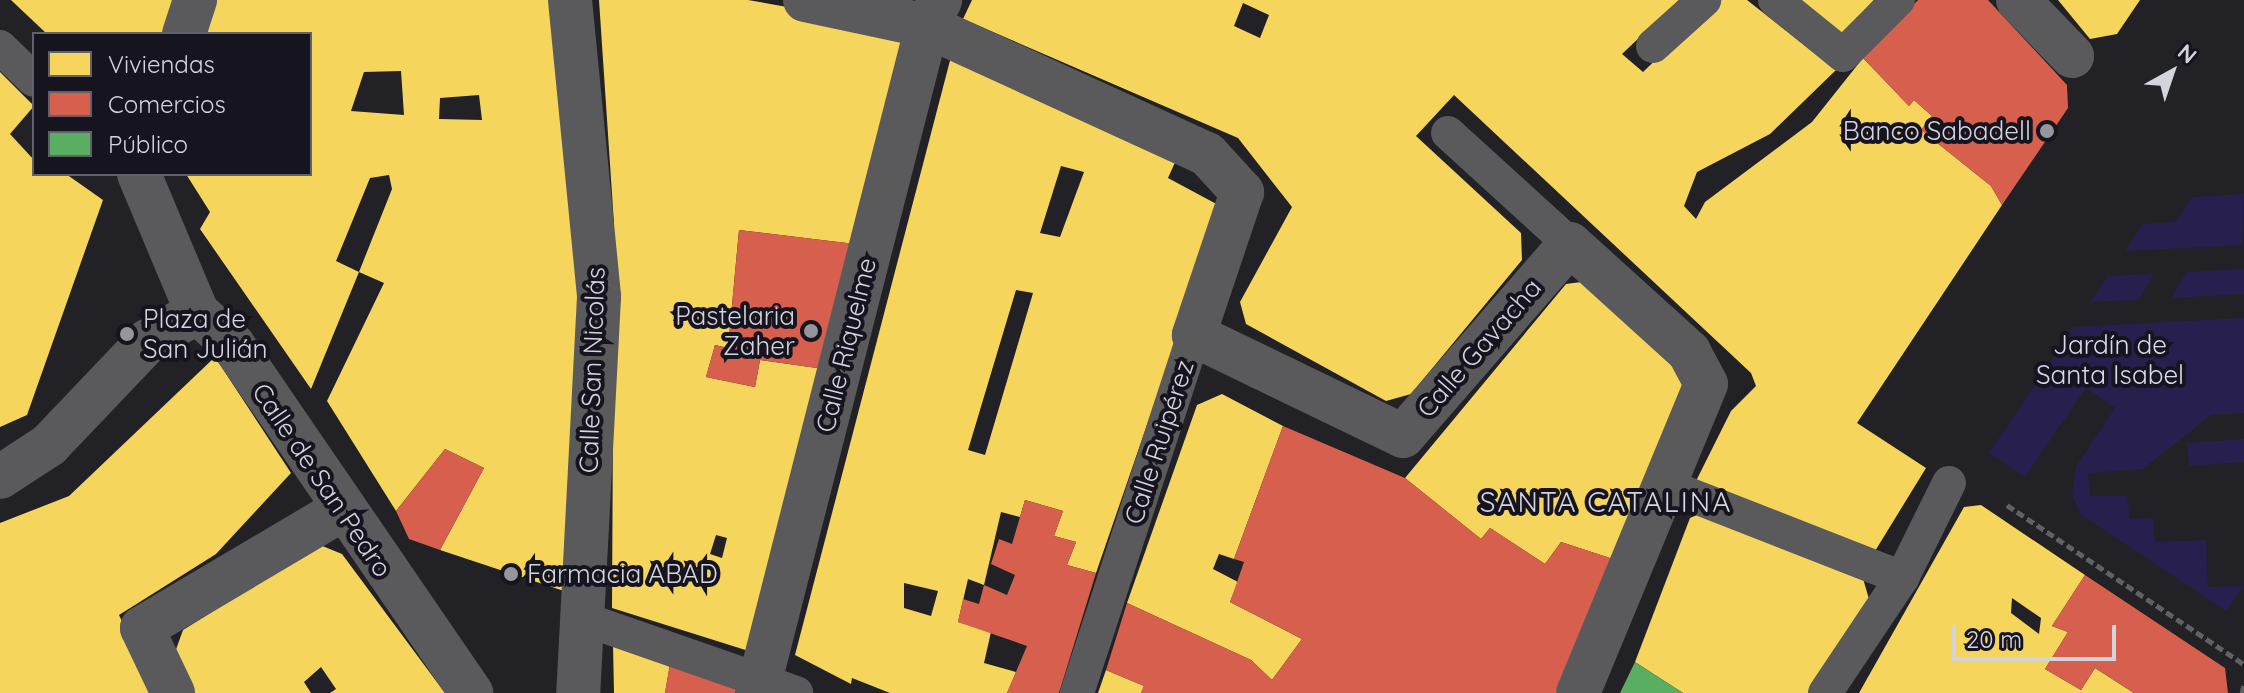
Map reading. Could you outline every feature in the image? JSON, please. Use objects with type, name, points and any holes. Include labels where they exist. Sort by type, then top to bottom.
[{"type":"street","points":[[185,32],[195,0]]},
{"type":"street","name":"Calle San Nicolás","points":[[570,0],[599,297],[578,693]]},
{"type":"street","points":[[805,0],[934,13]]},
{"type":"street","points":[[1653,46],[1704,0]]},
{"type":"street","points":[[1775,0],[1843,55],[1898,0]]},
{"type":"street","points":[[2018,0],[2072,56]]},
{"type":"street","name":"Calle Ruipérez","points":[[934,13],[1207,154],[1242,192],[1077,693]]},
{"type":"street","name":"Calle Riquelme","points":[[772,688],[934,13]]},
{"type":"street","points":[[0,47],[32,78]]},
{"type":"street","points":[[1448,133],[1689,352],[1706,384],[1578,693]]},
{"type":"street","name":"Calle de San Pedro","points":[[135,176],[197,312],[233,345],[340,511],[471,693]]},
{"type":"street","name":"Calle Gavacha","points":[[1194,335],[1403,436],[1570,244]]},
{"type":"street","points":[[0,477],[49,445],[148,341],[197,312]]},
{"type":"street","points":[[1825,693],[1902,578],[1949,483]]},
{"type":"street","points":[[1665,485],[1902,578]]},
{"type":"street","points":[[173,693],[142,628],[340,511]]},
{"type":"street","points":[[581,618],[772,688]]},
{"type":"path","points":[[2007,505],[2244,664]]},
{"type":"path","points":[[2242,693],[2244,685]]},
{"type":"green space","points":[[2244,194],[2242,245],[2125,251],[2143,224],[2176,222],[2192,197]]},
{"type":"green space","name":"Jardín de Santa Isabel","points":[[2244,269],[2244,294],[2172,298],[2186,272]]},
{"type":"green space","name":"Jardín de Santa Isabel","points":[[2154,274],[2139,300],[2090,302],[2108,276]]},
{"type":"green space","points":[[2244,318],[2244,413],[2211,415],[2143,469],[2088,473],[2090,496],[2127,496],[2130,519],[2153,518],[2155,542],[2206,540],[2208,587],[2243,586],[2226,611],[2080,514],[2072,494],[2076,466],[2115,408],[2086,388],[2025,477],[1989,453],[2074,327]]},
{"type":"green space","name":"Jardín de Santa Isabel","points":[[2244,439],[2244,462],[2189,466],[2187,443]]},
{"type":"building: Viviendas","points":[[11,0],[180,0],[171,32],[45,32]]},
{"type":"building: Viviendas","points":[[211,0],[553,0],[581,326],[567,592],[440,550],[484,468],[445,449],[396,511],[327,401],[384,283],[359,272],[311,389],[200,229],[210,212],[187,176],[312,176],[312,32],[203,32]],"holes":[[[401,71],[404,115],[351,111],[364,72]],[[479,95],[482,120],[439,119],[440,98]],[[389,175],[392,189],[359,272],[336,261],[370,178]]]},
{"type":"building: Viviendas","points":[[599,0],[748,0],[916,30],[863,245],[739,230],[728,348],[715,345],[706,377],[755,387],[760,360],[831,370],[755,653],[612,608],[614,224]],"holes":[[[716,535],[727,538],[722,558],[710,554]]]},
{"type":"building: Viviendas","points":[[972,0],[1679,0],[1622,54],[1643,72],[1718,0],[1747,0],[1836,70],[1770,134],[1697,172],[1684,206],[1696,219],[1705,202],[1812,122],[1863,58],[1909,106],[1914,100],[1932,116],[1921,130],[1991,186],[2002,205],[1857,423],[1926,468],[1872,556],[1695,483],[1731,411],[1756,386],[1751,373],[1454,95],[1416,136],[1521,233],[1522,260],[1411,394],[1386,401],[1246,324],[1240,302],[1292,207],[1238,138],[963,19]],"holes":[[[1243,3],[1269,15],[1260,38],[1234,26]]]},
{"type":"building: Viviendas","points":[[1797,0],[1874,0],[1838,38]]},
{"type":"building: Viviendas","points":[[2058,0],[2140,0],[2117,34],[2090,39]]},
{"type":"building: Viviendas","points":[[953,49],[1181,149],[1168,178],[1222,207],[1096,573],[1067,565],[1076,542],[1054,536],[1063,511],[1025,500],[1020,517],[1001,512],[984,585],[968,579],[958,622],[991,632],[984,663],[1016,672],[1007,693],[890,693],[852,678],[851,684],[795,655]],"holes":[[[1061,166],[1084,172],[1060,237],[1040,233]],[[1016,290],[1033,293],[985,455],[968,450]],[[904,583],[938,591],[931,616],[904,608]]]},
{"type":"building: Viviendas","points":[[0,72],[32,104],[32,108],[10,134],[32,158],[32,176],[69,176],[103,200],[27,415],[0,427]]},
{"type":"building: Viviendas","points":[[1589,281],[1686,369],[1689,393],[1616,560],[1561,542],[1545,564],[1490,528],[1481,539],[1405,478],[1566,284]]},
{"type":"building: Viviendas","points":[[215,357],[291,473],[216,554],[119,615],[156,693],[0,693],[0,523],[69,496]]},
{"type":"building: Viviendas","points":[[1222,394],[1283,426],[1234,559],[1219,554],[1213,569],[1238,582],[1230,602],[1302,639],[1272,680],[1251,660],[1127,603],[1197,405]]},
{"type":"building: Viviendas","points":[[1981,505],[2085,575],[2052,626],[2068,632],[2045,669],[2081,690],[2095,668],[2134,693],[1859,693],[1964,507]],"holes":[[[2012,598],[2041,618],[2039,634],[2011,613]]]},
{"type":"building: Viviendas","points":[[1706,511],[1862,575],[1871,606],[1811,693],[1683,693],[1635,662],[1690,518]]},
{"type":"building: Viviendas","points":[[320,545],[342,554],[445,693],[330,693],[336,689],[321,667],[304,682],[311,693],[193,693],[174,655],[183,630]]},
{"type":"building: Viviendas","points":[[613,644],[670,664],[665,693],[614,693]]},
{"type":"building: Viviendas","points":[[1106,670],[1144,686],[1141,693],[1098,693]]},
{"type":"building: Comercios","points":[[1918,0],[1988,0],[2067,85],[2068,108],[2002,205],[1991,186],[1921,130],[1932,116],[1914,100],[1909,106],[1863,58]]},
{"type":"building: Comercios","points":[[739,230],[863,245],[831,370],[760,360],[755,387],[706,377],[715,345],[728,348]]},
{"type":"building: Comercios","points":[[1283,426],[1405,478],[1481,539],[1490,528],[1545,564],[1561,542],[1616,560],[1558,693],[1141,693],[1144,686],[1106,670],[1127,603],[1251,660],[1272,680],[1302,639],[1230,602],[1244,562],[1234,559]]},
{"type":"building: Comercios","points":[[445,449],[484,468],[440,550],[409,539],[396,511]]},
{"type":"building: Comercios","points":[[1025,500],[1063,511],[1054,536],[1076,542],[1067,565],[1096,573],[1059,693],[1007,693],[1027,646],[958,622],[963,599],[979,604],[984,585],[1007,595],[1015,575],[991,564],[999,539],[1012,544]]},
{"type":"building: Comercios","points":[[2085,575],[2225,668],[2228,693],[2134,693],[2095,668],[2081,690],[2045,669],[2068,632],[2052,626]]},
{"type":"building: Comercios","points":[[670,664],[751,693],[665,693]]},
{"type":"building: Público","points":[[1635,662],[1683,693],[1620,693]]},
{"type":"place","name":"Banco Sabadell","points":[[2047,131]]},
{"type":"place","name":"Pastelaria Zaher","points":[[811,331]]},
{"type":"place","name":"Plaza de San Julián","points":[[127,334]]},
{"type":"place","name":"Farmacia ABAD","points":[[511,574]]},
{"type":"district","name":"SANTA CATALINA","points":[[1606,502]]}]
